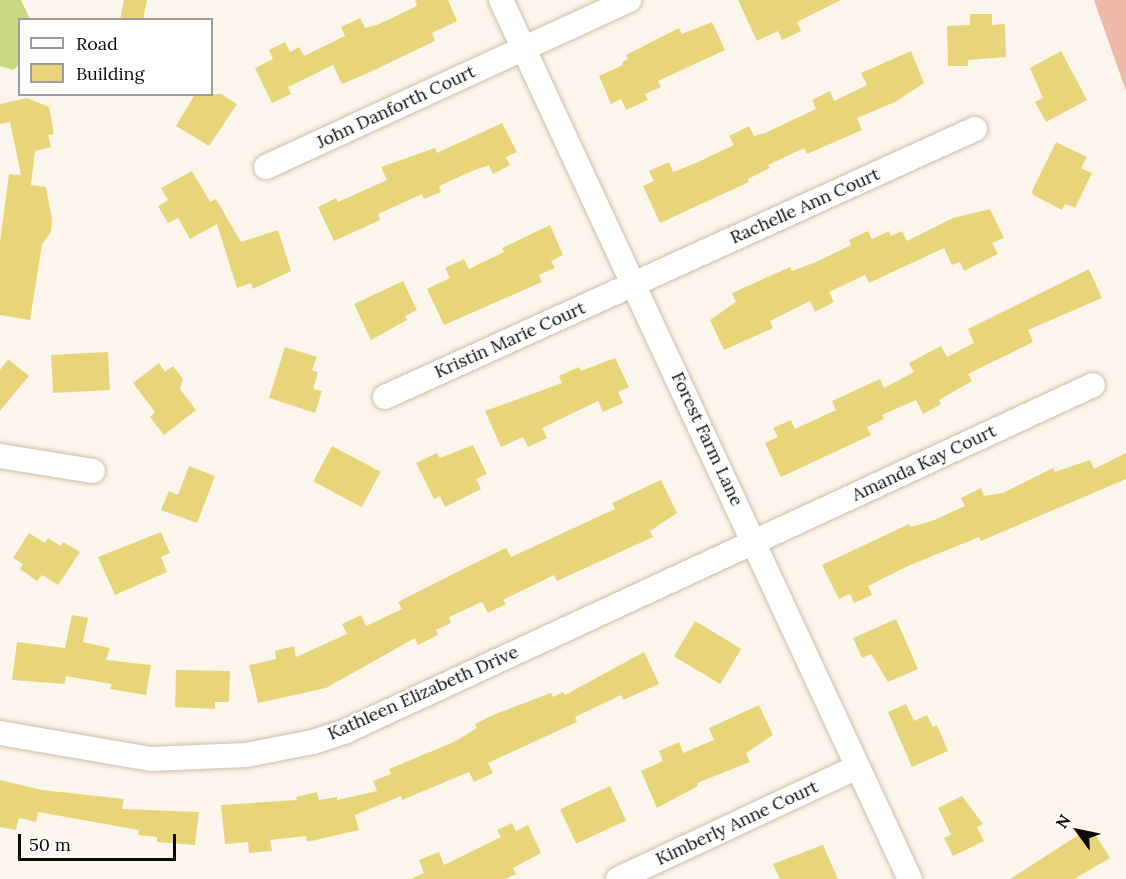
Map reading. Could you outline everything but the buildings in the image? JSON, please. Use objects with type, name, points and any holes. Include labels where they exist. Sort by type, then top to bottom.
[{"type":"street","name":"Forest Farm Lane","points":[[501,0],[636,283],[910,879]]},
{"type":"street","name":"John Danforth Court","points":[[266,167],[629,0]]},
{"type":"street","name":"Rachelle Ann Court","points":[[636,283],[975,129]]},
{"type":"street","name":"Kristin Marie Court","points":[[385,397],[636,283]]},
{"type":"street","name":"Amanda Kay Court","points":[[755,541],[1093,385]]},
{"type":"street","points":[[0,456],[93,471]]},
{"type":"street","name":"Kathleen Elizabeth Drive","points":[[0,733],[151,759],[246,755],[313,742],[345,731],[755,541]]},
{"type":"street","name":"Kimberly Anne Court","points":[[618,879],[857,767]]},
{"type":"shaded area","points":[[0,0],[21,0],[30,18],[18,18],[18,66],[13,70],[0,66]]},
{"type":"shaded area","points":[[1094,0],[1126,0],[1126,91]]}]
